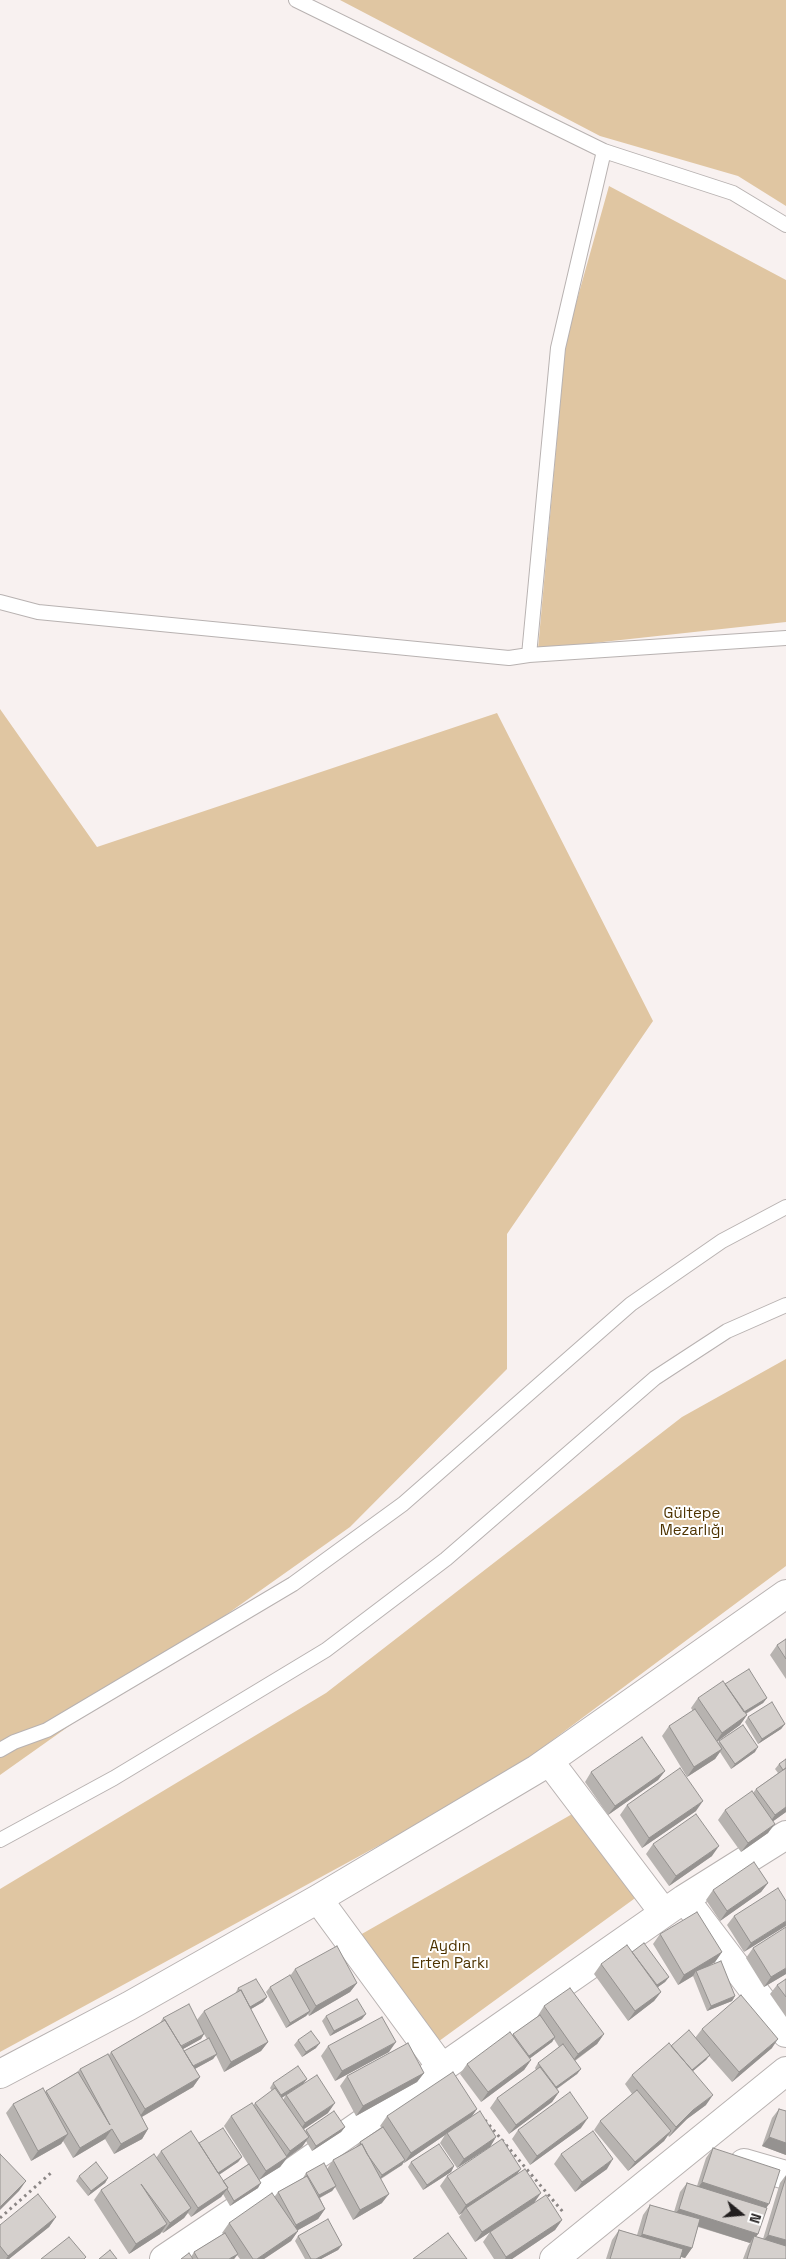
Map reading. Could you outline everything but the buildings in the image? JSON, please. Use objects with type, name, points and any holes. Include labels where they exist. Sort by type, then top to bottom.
[{"type":"street","points":[[0,2074],[129,2006],[318,1899],[549,1761],[786,1594]]},
{"type":"street","points":[[549,1761],[786,2033]]},
{"type":"street","points":[[164,2259],[674,1906],[786,1835]]},
{"type":"street","points":[[318,1899],[442,2068]]},
{"type":"street","points":[[554,2259],[786,2071]]},
{"type":"street","points":[[690,2148],[786,2175]]},
{"type":"lane","points":[[296,0],[604,151],[733,193],[786,225]]},
{"type":"lane","points":[[528,655],[558,348],[604,151]]},
{"type":"lane","points":[[0,602],[38,612],[509,658],[528,655],[786,638]]},
{"type":"lane","points":[[0,1750],[14,1742],[47,1730],[293,1584],[403,1504],[631,1304],[722,1242],[786,1207]]},
{"type":"lane","points":[[0,1840],[114,1778],[326,1650],[446,1559],[654,1378],[727,1331],[786,1305]]},
{"type":"path","points":[[480,2114],[582,2236]]},
{"type":"path","points":[[0,2218],[52,2172]]},
{"type":"green space","points":[[340,0],[786,0],[786,206],[738,176],[600,136]]},
{"type":"green space","points":[[609,186],[786,280],[786,622],[538,649],[566,339]]},
{"type":"green space","points":[[0,709],[97,847],[497,713],[653,1021],[507,1234],[507,1369],[350,1527],[0,1775]]},
{"type":"green space","name":"Gültepe Mezarlığı","points":[[786,1359],[786,1566],[499,1780],[0,2052],[0,1889],[326,1693],[682,1417]]},
{"type":"green space","name":"Aydın Erten Parkı","points":[[574,1813],[638,1896],[435,2044],[360,1935]]}]
